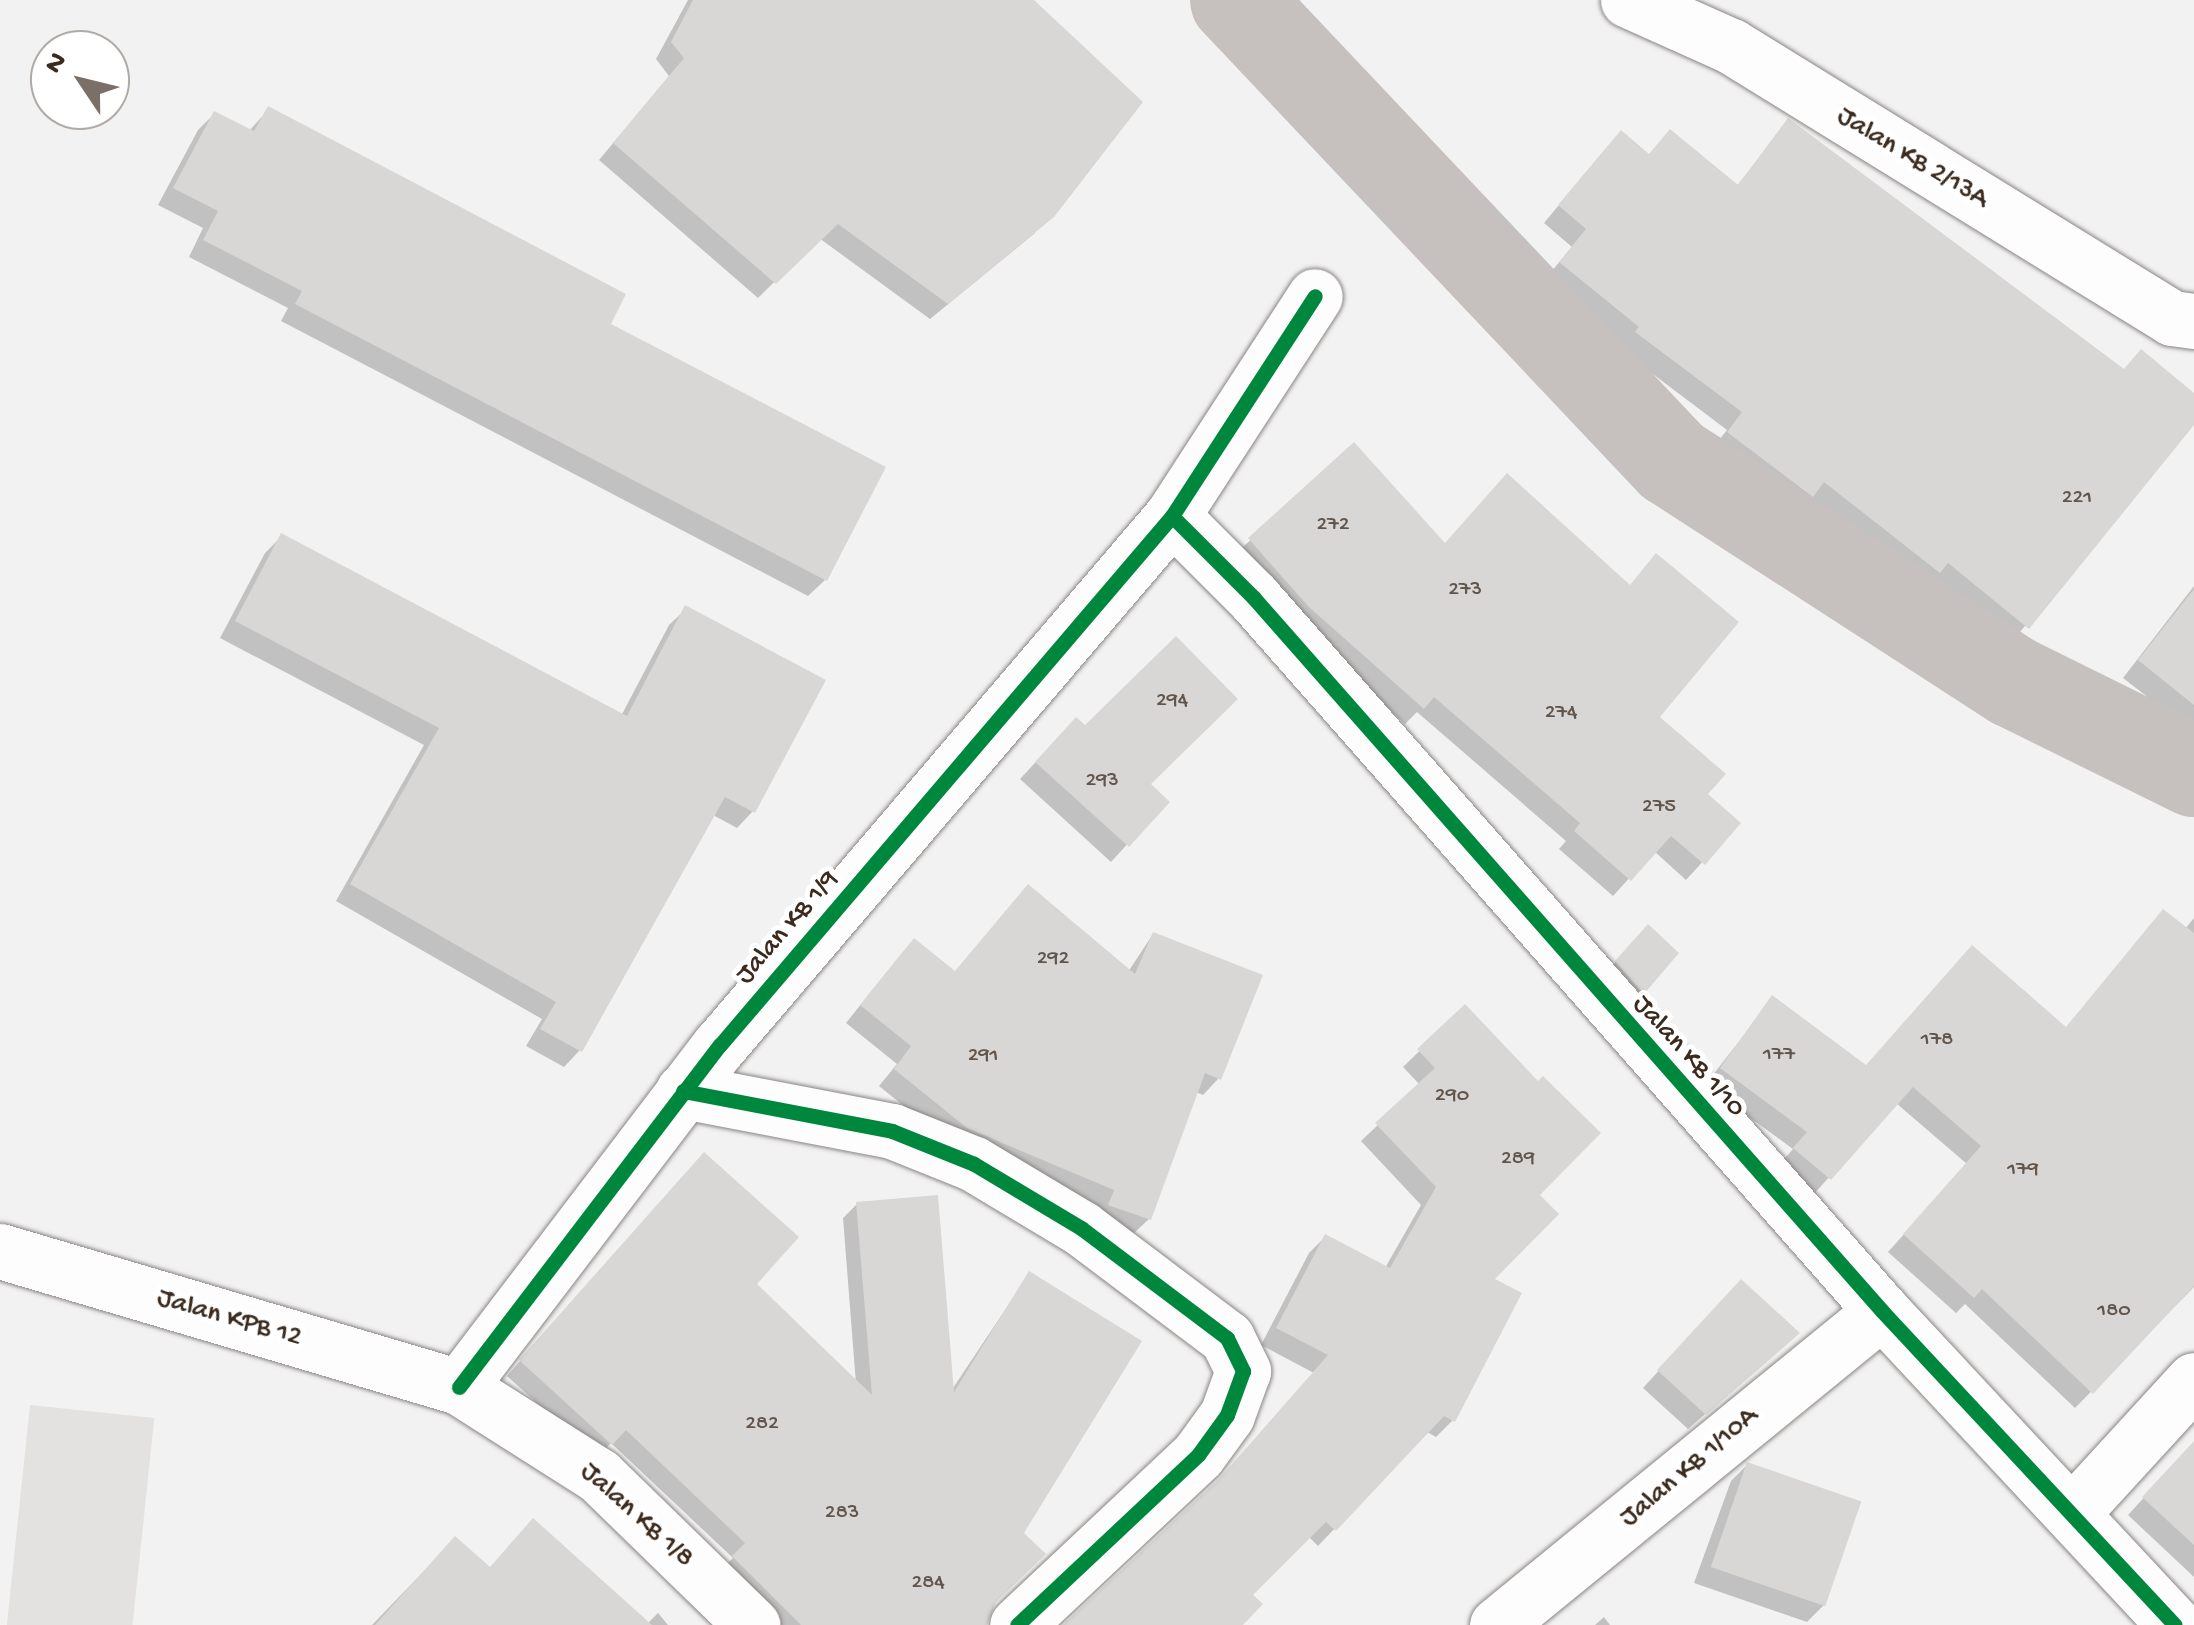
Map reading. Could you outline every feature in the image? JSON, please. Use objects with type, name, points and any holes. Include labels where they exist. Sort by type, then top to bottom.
[{"type":"street","name":"Jalan KB 2/13A","points":[[1628,0],[1731,46],[2172,318],[2194,321]]},
{"type":"street","name":"Jalan KB 1/9","points":[[459,1387],[684,1092],[1172,516],[1315,296]]},
{"type":"street","name":"Jalan KB 1/10","points":[[1172,516],[1253,597],[1882,1311],[2175,1625]]},
{"type":"street","points":[[684,1092],[892,1131],[974,1164],[1081,1228],[1227,1338],[1244,1371],[1227,1415],[1198,1455],[1016,1625]]},
{"type":"street","name":"Jalan KPB 12","points":[[0,1252],[459,1387]]},
{"type":"street","name":"Jalan KB 1/10A","points":[[1497,1625],[1882,1311]]},
{"type":"street","points":[[2072,1513],[2194,1380]]},
{"type":"street","name":"Jalan KB 1/8","points":[[459,1387],[599,1476],[752,1625]]},
{"type":"shaded area","points":[[30,1405],[154,1418],[133,1625],[7,1625]]},
{"type":"building","points":[[693,0],[1034,0],[1143,102],[1054,217],[948,304],[838,224],[776,284],[613,143],[684,58],[671,42]]},
{"type":"building","points":[[268,106],[626,294],[611,324],[886,467],[827,581],[295,304],[302,291],[203,240],[218,211],[173,188],[214,111],[254,131]]},
{"type":"building","points":[[1788,118],[2124,369],[2141,349],[2194,393],[2194,425],[2029,629],[1948,563],[1940,573],[1824,482],[1813,497],[1727,432],[1742,412],[1635,332],[1639,327],[1559,262],[1586,229],[1558,205],[1621,130],[1649,154],[1670,129],[1738,185]]},
{"type":"building","points":[[1354,442],[1445,543],[1507,473],[1630,585],[1656,553],[1739,622],[1660,717],[1726,774],[1708,794],[1741,823],[1705,865],[1671,836],[1631,881],[1574,831],[1580,823],[1434,697],[1424,709],[1309,607],[1248,538]]},
{"type":"building","points":[[281,533],[627,716],[685,605],[826,680],[755,813],[725,797],[582,1052],[540,1029],[556,1002],[350,884],[439,728],[235,621]]},
{"type":"building","points":[[2194,589],[2194,705],[2138,660]]},
{"type":"building","points":[[1176,636],[1238,699],[1151,784],[1170,802],[1129,847],[1035,762],[1076,717],[1085,725]]},
{"type":"building","points":[[1028,884],[1135,974],[1153,932],[1263,975],[1221,1080],[1205,1073],[1151,1220],[1108,1205],[1114,1190],[967,1128],[894,1069],[911,1046],[860,1005],[914,938],[955,971]]},
{"type":"building","points":[[2163,909],[2194,933],[2194,1286],[2093,1394],[1982,1289],[1974,1298],[1903,1234],[1981,1146],[1913,1087],[1831,1180],[1793,1148],[1807,1132],[1720,1068],[1772,995],[1866,1065],[1972,945],[2066,1027]]},
{"type":"building","points":[[1648,924],[1679,953],[1644,994],[1615,961]]},
{"type":"building","points":[[1465,1004],[1538,1081],[1543,1076],[1601,1133],[1540,1195],[1559,1214],[1495,1279],[1522,1293],[1455,1422],[1444,1416],[1336,1531],[1326,1522],[1253,1595],[1263,1604],[1243,1625],[1063,1625],[1220,1478],[1328,1355],[1276,1328],[1325,1234],[1390,1268],[1436,1187],[1375,1123],[1435,1068],[1417,1049]]},
{"type":"building","points":[[704,1152],[799,1237],[757,1284],[872,1395],[856,1202],[938,1195],[954,1392],[1029,1271],[1142,1341],[1024,1533],[1046,1554],[996,1602],[987,1625],[801,1625],[732,1556],[745,1543],[626,1430],[612,1445],[519,1360]]},
{"type":"building","points":[[1741,1279],[1800,1333],[1706,1415],[1657,1370]]},
{"type":"building","points":[[2194,1441],[2194,1545],[2142,1497]]},
{"type":"building","points":[[1747,1462],[1861,1501],[1825,1606],[1711,1567]]},
{"type":"building","points":[[533,1518],[652,1625],[375,1625],[455,1536],[490,1567]]},
{"type":"waterway","points":[[1236,0],[1672,461],[2014,682],[2194,771]]},
{"type":"cycle path","points":[[459,1387],[720,1045],[1172,516],[1315,296]]},
{"type":"cycle path","points":[[1172,516],[1253,597],[1882,1311],[2175,1625]]},
{"type":"cycle path","points":[[683,1091],[892,1131],[974,1164],[1081,1228],[1227,1338],[1243,1371],[1227,1415],[1198,1455],[1017,1625]]}]
